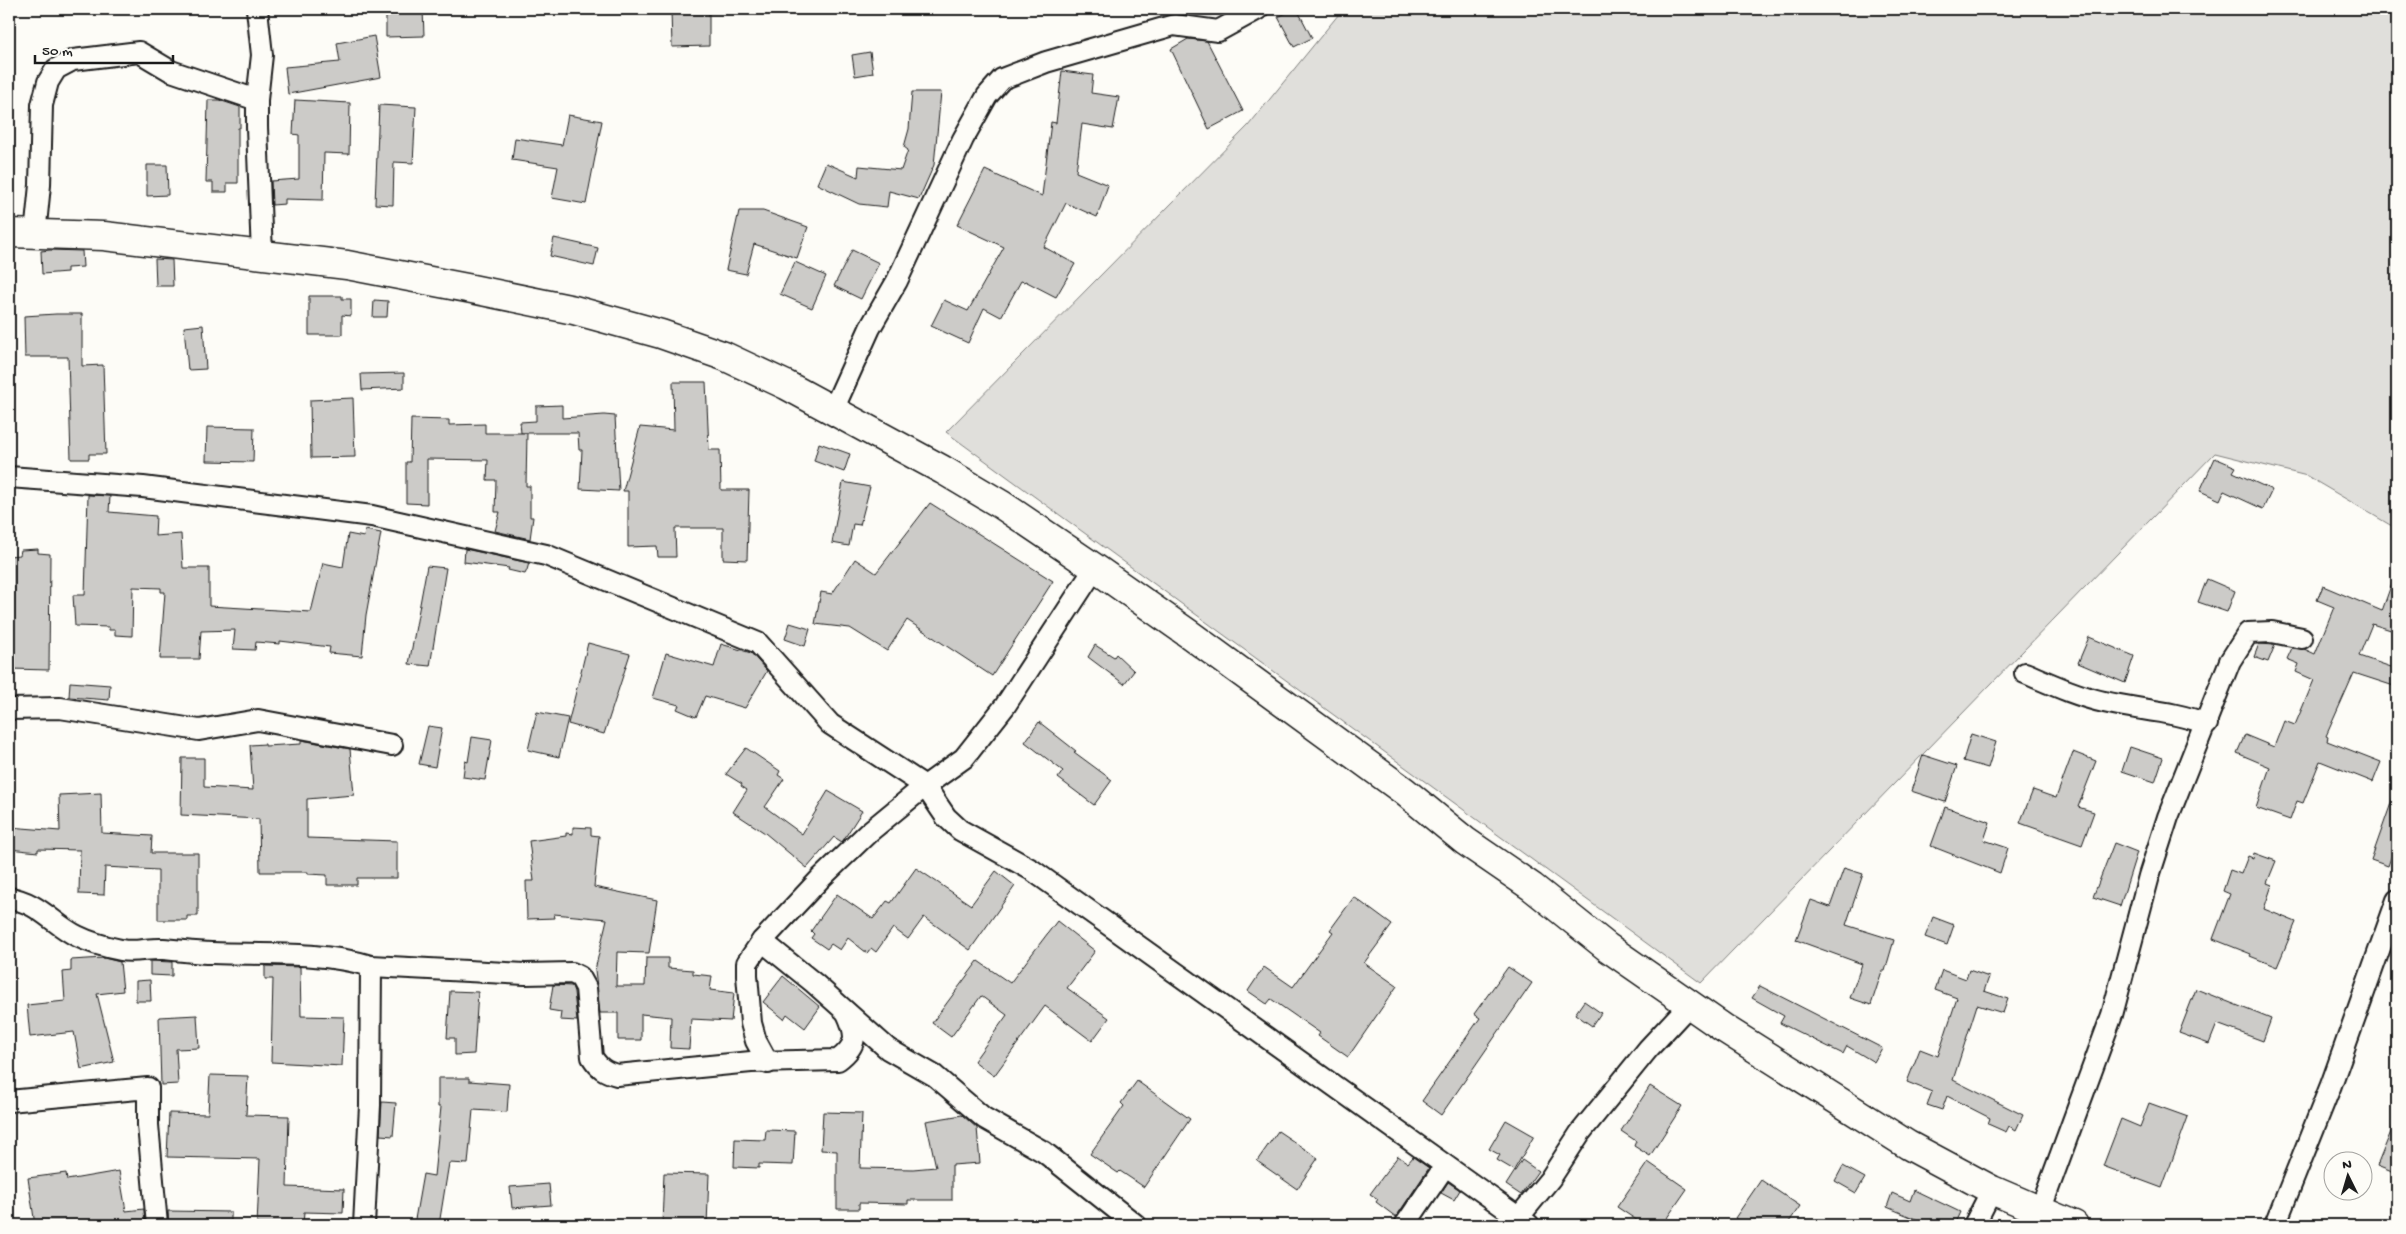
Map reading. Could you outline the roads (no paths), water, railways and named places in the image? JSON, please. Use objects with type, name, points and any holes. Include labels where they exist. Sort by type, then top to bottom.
[{"type":"street","points":[[257,9],[262,55],[257,100],[262,255]]},
{"type":"street","points":[[833,410],[870,328],[897,281],[963,139],[986,96],[1002,79],[1046,62],[1174,25],[1218,31],[1258,9]]},
{"type":"street","points":[[257,100],[171,71],[138,52],[73,60],[56,69],[48,82],[42,105],[40,185],[22,234],[104,236],[347,265],[574,310],[661,334],[724,356],[833,410],[1002,505],[1190,634],[1404,791],[1465,841],[1532,887],[1607,947],[1689,1005],[1899,1140],[1992,1190],[2074,1225]]},
{"type":"street","points":[[9,478],[143,487],[372,516],[546,555],[758,643],[830,724],[925,786],[946,817],[960,830],[1032,870],[1523,1222],[1580,1133],[1648,1049],[1689,1005]]},
{"type":"street","points":[[768,1063],[756,1041],[752,1023],[747,975],[748,963],[762,941],[820,879],[862,838],[925,786],[964,758],[1005,706],[1095,568]]},
{"type":"street","points":[[2040,1211],[2112,1015],[2149,876],[2166,825],[2230,660],[2248,633],[2272,632],[2302,638]]},
{"type":"street","points":[[2025,673],[2073,694],[2105,702],[2190,717],[2206,724]]},
{"type":"street","points":[[9,710],[60,708],[199,730],[258,720],[392,744]]},
{"type":"street","points":[[9,898],[23,900],[41,910],[76,936],[124,951],[160,948],[209,953],[268,954],[349,960],[371,966],[525,974],[572,973],[580,977],[586,988],[592,1057],[598,1066],[607,1072],[617,1075],[751,1062],[838,1060],[849,1052],[854,1044],[854,1030],[847,1013]]},
{"type":"street","points":[[2275,1225],[2331,1086],[2397,900]]},
{"type":"street","points":[[762,941],[888,1049],[935,1076],[984,1118],[1044,1152],[1136,1225]]},
{"type":"street","points":[[364,1225],[370,1105],[371,966]]},
{"type":"street","points":[[9,1102],[148,1088],[148,1125],[157,1225]]},
{"type":"street","points":[[1405,1225],[1446,1166]]},
{"type":"street","points":[[1974,1225],[1992,1190]]}]
